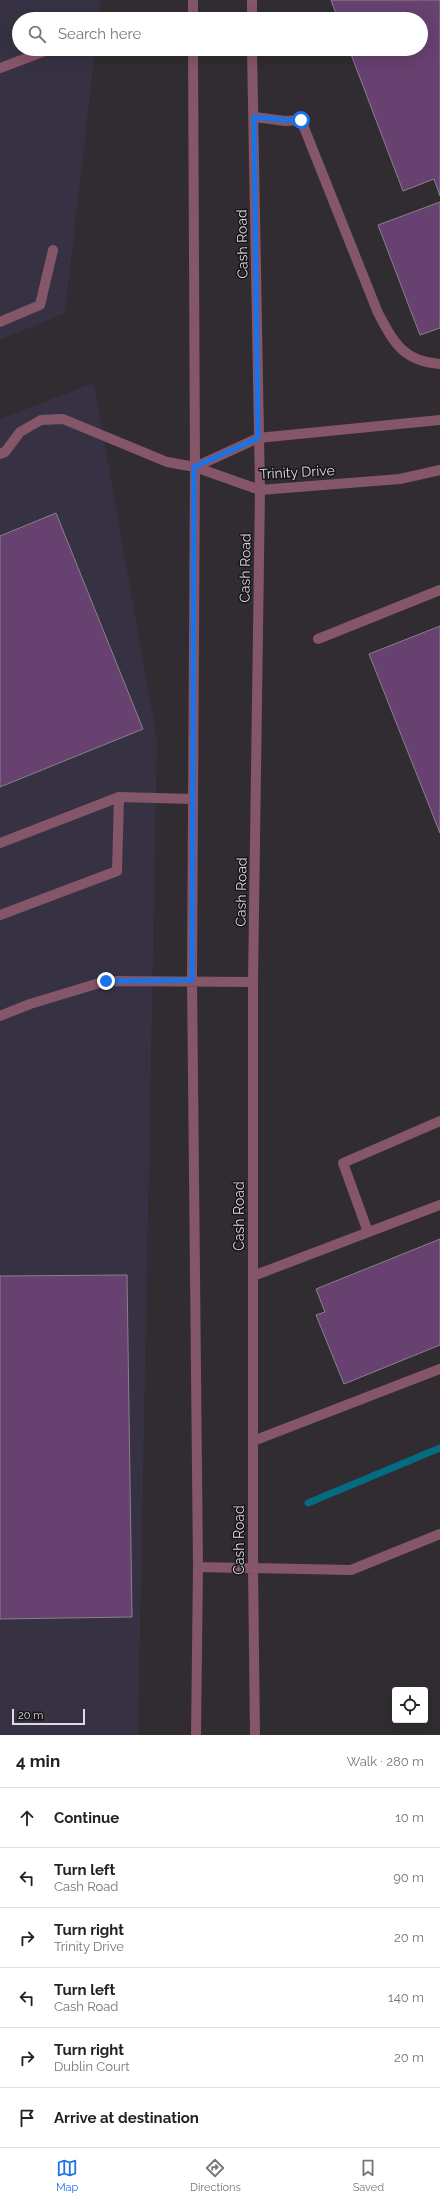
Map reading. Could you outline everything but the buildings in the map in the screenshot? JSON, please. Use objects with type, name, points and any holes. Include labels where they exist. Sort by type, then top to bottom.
[{"type":"street","points":[[193,0],[193,12]]},
{"type":"street","points":[[252,0],[252,12]]},
{"type":"street","points":[[0,68],[32,56]]},
{"type":"street","points":[[193,56],[194,467],[192,980],[198,1567],[196,1735]]},
{"type":"street","name":"Cash Road","points":[[252,56],[260,490],[253,982],[253,1568],[255,1735]]},
{"type":"street","points":[[254,117],[301,120],[378,313],[391,337],[405,354],[423,363],[440,364]]},
{"type":"street","points":[[0,322],[40,305],[53,250]]},
{"type":"street","name":"Trinity Drive","points":[[0,454],[5,452],[20,432],[41,420],[63,419],[161,460],[194,467],[260,490],[400,478],[440,470]]},
{"type":"street","points":[[194,467],[258,438],[440,420]]},
{"type":"street","points":[[318,639],[440,590]]},
{"type":"street","points":[[0,843],[119,797],[193,798]]},
{"type":"street","points":[[0,915],[117,870],[119,797]]},
{"type":"street","points":[[0,1016],[30,1004],[106,981],[192,980],[253,982]]},
{"type":"street","points":[[368,1232],[343,1163],[440,1121]]},
{"type":"street","points":[[253,1276],[440,1205]]},
{"type":"street","points":[[253,1441],[440,1369]]},
{"type":"street","points":[[198,1567],[351,1570],[440,1534]]},
{"type":"shaded area","points":[[0,0],[101,0],[100,12],[12,12],[12,56],[94,56],[65,313],[0,340]]},
{"type":"shaded area","points":[[94,383],[157,740],[138,1735],[0,1735],[0,419]]},
{"type":"waterway","points":[[308,1503],[440,1448]]},
{"type":"route","points":[[106,981],[192,980],[194,467],[258,438],[254,117],[301,120]]}]
